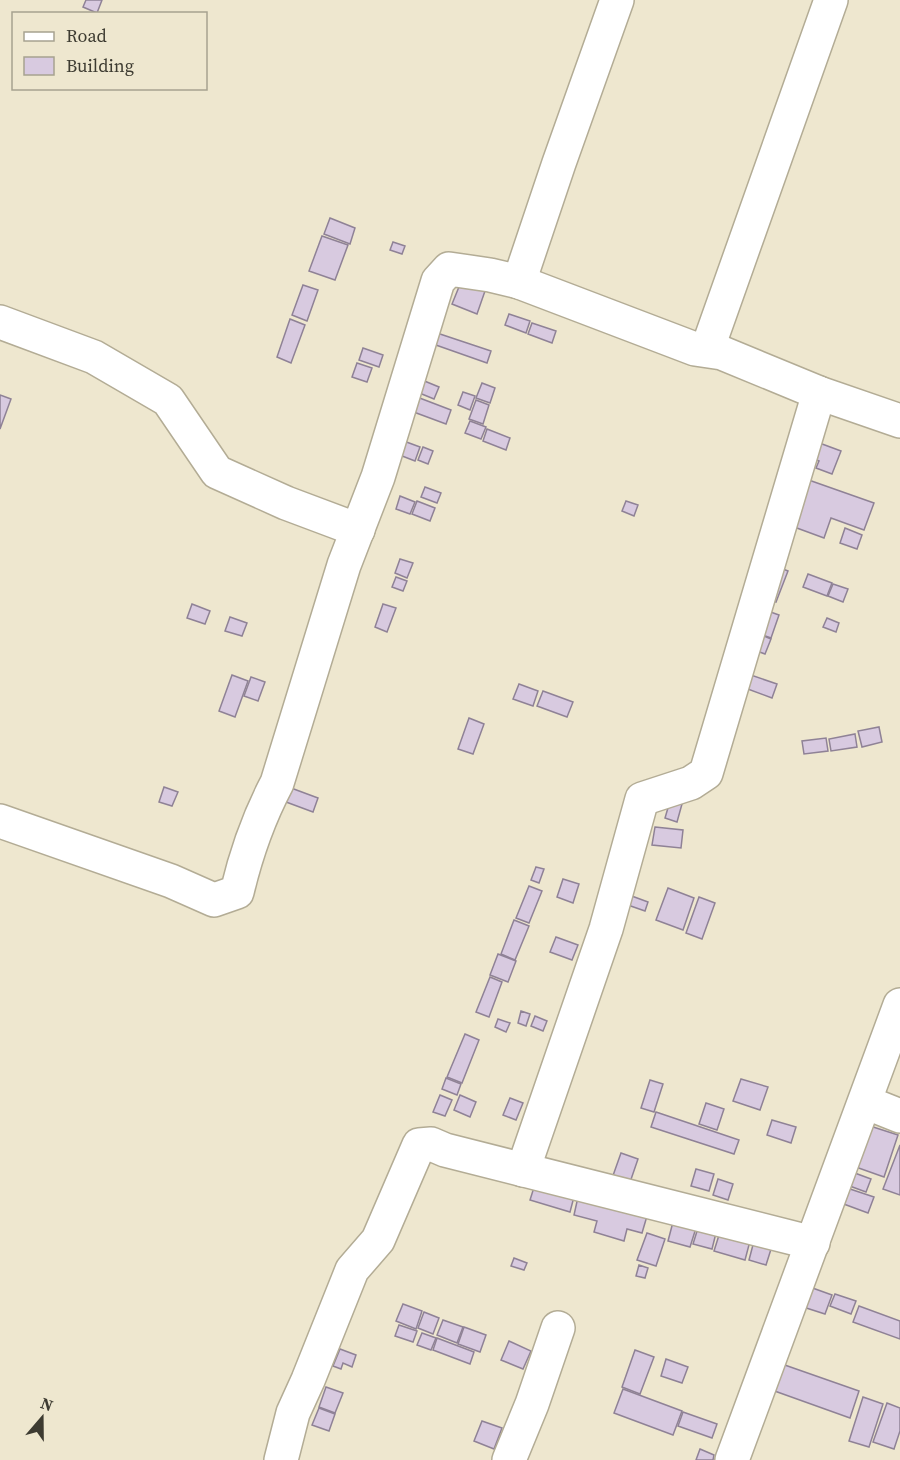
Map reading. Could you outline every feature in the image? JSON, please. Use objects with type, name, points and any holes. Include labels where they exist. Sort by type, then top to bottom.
[{"type":"street","points":[[519,282],[617,0]]},
{"type":"street","points":[[707,350],[831,0]]},
{"type":"street","points":[[0,821],[171,880],[214,900],[237,892],[242,869],[264,808],[277,783],[344,565],[391,436],[438,281],[449,269],[519,282],[694,349],[722,353],[819,393],[900,421]]},
{"type":"street","points":[[0,322],[94,357],[168,400],[217,472],[286,503],[358,530]]},
{"type":"street","points":[[523,1170],[606,929],[642,799],[691,783],[706,773],[819,393]]},
{"type":"street","points":[[732,1460],[900,1005]]},
{"type":"street","points":[[865,1102],[900,1116]]},
{"type":"street","points":[[281,1460],[293,1413],[352,1270],[378,1240],[419,1145],[431,1144],[523,1170],[813,1244]]},
{"type":"street","points":[[509,1460],[532,1404],[558,1328]]},
{"type":"building","points":[[86,0],[102,0],[97,12],[83,7]]},
{"type":"building","points":[[330,218],[355,228],[350,244],[324,234]]},
{"type":"building","points":[[322,236],[348,245],[335,280],[309,271]]},
{"type":"building","points":[[393,242],[405,246],[402,254],[390,250]]},
{"type":"building","points":[[461,282],[485,291],[477,314],[452,304]]},
{"type":"building","points":[[303,285],[318,290],[307,321],[292,315]]},
{"type":"building","points":[[509,314],[530,321],[526,333],[505,325]]},
{"type":"building","points":[[290,319],[305,325],[291,363],[277,357]]},
{"type":"building","points":[[532,323],[556,331],[552,343],[528,334]]},
{"type":"building","points":[[437,333],[491,351],[487,363],[433,344]]},
{"type":"building","points":[[363,348],[383,355],[379,367],[359,360]]},
{"type":"building","points":[[357,363],[372,368],[367,382],[352,377]]},
{"type":"building","points":[[422,380],[439,387],[434,399],[417,392]]},
{"type":"building","points":[[482,383],[495,388],[490,403],[476,398]]},
{"type":"building","points":[[463,392],[475,396],[470,410],[458,405]]},
{"type":"building","points":[[0,395],[11,399],[0,429]]},
{"type":"building","points":[[417,397],[451,410],[446,424],[411,411]]},
{"type":"building","points":[[476,400],[489,405],[483,424],[469,419]]},
{"type":"building","points":[[470,421],[486,427],[481,439],[465,433]]},
{"type":"building","points":[[487,429],[510,438],[506,450],[483,441]]},
{"type":"building","points":[[401,440],[420,447],[415,461],[397,454]]},
{"type":"building","points":[[814,441],[841,451],[832,474],[816,468],[819,461],[809,457]]},
{"type":"building","points":[[423,447],[433,451],[428,464],[418,460]]},
{"type":"building","points":[[803,478],[874,503],[864,530],[831,518],[824,538],[786,524]]},
{"type":"building","points":[[425,487],[441,493],[437,503],[421,497]]},
{"type":"building","points":[[400,496],[415,502],[410,514],[396,509]]},
{"type":"building","points":[[417,501],[435,508],[430,521],[412,514]]},
{"type":"building","points":[[626,501],[638,505],[634,516],[622,511]]},
{"type":"building","points":[[845,528],[862,535],[857,549],[840,543]]},
{"type":"building","points":[[400,559],[413,563],[407,578],[395,573]]},
{"type":"building","points":[[775,566],[788,571],[776,602],[763,598]]},
{"type":"building","points":[[808,574],[832,583],[827,596],[803,587]]},
{"type":"building","points":[[396,577],[407,581],[403,591],[392,587]]},
{"type":"building","points":[[833,584],[848,589],[843,602],[828,596]]},
{"type":"building","points":[[192,604],[210,611],[205,624],[187,618]]},
{"type":"building","points":[[383,604],[396,608],[387,632],[375,627]]},
{"type":"building","points":[[762,609],[779,615],[771,638],[754,632]]},
{"type":"building","points":[[230,617],[247,623],[242,636],[225,631]]},
{"type":"building","points":[[827,618],[839,623],[836,632],[823,627]]},
{"type":"building","points":[[754,632],[771,639],[765,654],[749,648]]},
{"type":"building","points":[[742,672],[777,684],[772,698],[737,685]]},
{"type":"building","points":[[232,675],[248,681],[235,717],[219,711]]},
{"type":"building","points":[[251,677],[265,682],[258,701],[244,696]]},
{"type":"building","points":[[519,684],[538,691],[533,706],[513,699]]},
{"type":"building","points":[[543,691],[573,702],[567,717],[537,706]]},
{"type":"building","points":[[469,718],[484,724],[473,754],[458,749]]},
{"type":"building","points":[[879,727],[882,742],[862,747],[858,731]]},
{"type":"building","points":[[855,734],[857,747],[831,751],[829,739]]},
{"type":"building","points":[[826,738],[828,751],[804,754],[802,741]]},
{"type":"building","points":[[283,785],[318,798],[313,812],[278,799]]},
{"type":"building","points":[[164,787],[178,792],[172,806],[159,802]]},
{"type":"building","points":[[670,801],[682,804],[677,822],[665,818]]},
{"type":"building","points":[[655,827],[683,830],[681,848],[652,845]]},
{"type":"building","points":[[536,867],[544,869],[539,883],[531,880]]},
{"type":"building","points":[[563,879],[579,884],[573,903],[557,897]]},
{"type":"building","points":[[529,886],[542,891],[529,923],[516,918]]},
{"type":"building","points":[[668,888],[694,898],[683,930],[656,920]]},
{"type":"building","points":[[629,895],[648,902],[645,911],[625,904]]},
{"type":"building","points":[[699,897],[715,903],[702,939],[686,933]]},
{"type":"building","points":[[514,920],[529,926],[515,960],[501,954]]},
{"type":"building","points":[[556,937],[578,945],[572,960],[550,952]]},
{"type":"building","points":[[498,954],[516,961],[508,982],[490,975]]},
{"type":"building","points":[[490,977],[502,982],[489,1017],[476,1012]]},
{"type":"building","points":[[521,1011],[530,1014],[526,1026],[518,1023]]},
{"type":"building","points":[[535,1016],[547,1021],[543,1031],[531,1026]]},
{"type":"building","points":[[498,1019],[510,1023],[506,1032],[495,1027]]},
{"type":"building","points":[[465,1034],[479,1040],[462,1083],[447,1077]]},
{"type":"building","points":[[446,1078],[461,1084],[457,1095],[442,1089]]},
{"type":"building","points":[[741,1079],[768,1087],[760,1110],[733,1101]]},
{"type":"building","points":[[650,1080],[663,1084],[654,1112],[641,1108]]},
{"type":"building","points":[[440,1095],[452,1100],[445,1116],[433,1112]]},
{"type":"building","points":[[460,1095],[476,1102],[470,1117],[454,1110]]},
{"type":"building","points":[[510,1098],[523,1103],[516,1120],[503,1115]]},
{"type":"building","points":[[706,1103],[724,1109],[717,1130],[699,1124]]},
{"type":"building","points":[[656,1112],[739,1140],[734,1154],[651,1127]]},
{"type":"building","points":[[772,1120],[796,1127],[791,1143],[767,1135]]},
{"type":"building","points":[[867,1125],[898,1135],[884,1177],[853,1166]]},
{"type":"building","points":[[900,1145],[900,1195],[883,1189]]},
{"type":"building","points":[[621,1153],[638,1159],[627,1191],[610,1184]]},
{"type":"building","points":[[696,1169],[714,1174],[709,1191],[691,1186]]},
{"type":"building","points":[[852,1172],[871,1179],[866,1192],[847,1185]]},
{"type":"building","points":[[718,1179],[733,1184],[728,1200],[713,1195]]},
{"type":"building","points":[[536,1181],[575,1193],[570,1212],[530,1200]]},
{"type":"building","points":[[847,1188],[874,1197],[868,1213],[841,1203]]},
{"type":"building","points":[[578,1197],[647,1216],[642,1233],[627,1229],[624,1241],[594,1232],[597,1221],[574,1215]]},
{"type":"building","points":[[673,1222],[696,1228],[690,1247],[668,1241]]},
{"type":"building","points":[[698,1228],[716,1233],[712,1249],[693,1244]]},
{"type":"building","points":[[720,1232],[750,1241],[745,1260],[714,1251]]},
{"type":"building","points":[[647,1233],[665,1239],[656,1266],[637,1260]]},
{"type":"building","points":[[754,1241],[772,1246],[766,1265],[749,1260]]},
{"type":"building","points":[[514,1258],[527,1263],[524,1270],[511,1266]]},
{"type":"building","points":[[639,1265],[648,1268],[645,1278],[636,1276]]},
{"type":"building","points":[[807,1286],[832,1295],[825,1314],[800,1306]]},
{"type":"building","points":[[835,1294],[856,1301],[851,1314],[830,1306]]},
{"type":"building","points":[[403,1304],[422,1311],[416,1329],[396,1321]]},
{"type":"building","points":[[859,1306],[900,1321],[900,1339],[853,1322]]},
{"type":"building","points":[[424,1312],[439,1318],[433,1334],[418,1328]]},
{"type":"building","points":[[443,1320],[463,1327],[457,1343],[437,1335]]},
{"type":"building","points":[[399,1325],[417,1331],[413,1342],[395,1336]]},
{"type":"building","points":[[464,1327],[486,1335],[480,1352],[458,1344]]},
{"type":"building","points":[[422,1333],[436,1338],[431,1350],[417,1345]]},
{"type":"building","points":[[437,1338],[474,1352],[470,1364],[433,1350]]},
{"type":"building","points":[[509,1341],[531,1351],[523,1369],[501,1360]]},
{"type":"building","points":[[340,1349],[356,1355],[352,1367],[343,1363],[341,1369],[333,1366]]},
{"type":"building","points":[[635,1350],[654,1357],[640,1394],[622,1387]]},
{"type":"building","points":[[666,1359],[688,1367],[682,1383],[661,1376]]},
{"type":"building","points":[[779,1363],[859,1391],[850,1418],[769,1389]]},
{"type":"building","points":[[326,1387],[343,1393],[335,1413],[319,1407]]},
{"type":"building","points":[[623,1389],[682,1411],[673,1435],[614,1413]]},
{"type":"building","points":[[863,1397],[883,1404],[869,1447],[849,1441]]},
{"type":"building","points":[[887,1403],[900,1408],[900,1431],[894,1449],[873,1442]]},
{"type":"building","points":[[319,1408],[335,1414],[329,1431],[312,1425]]},
{"type":"building","points":[[683,1412],[717,1424],[712,1438],[678,1426]]},
{"type":"building","points":[[482,1421],[502,1428],[494,1449],[474,1441]]},
{"type":"building","points":[[700,1449],[714,1455],[713,1460],[696,1460]]}]
